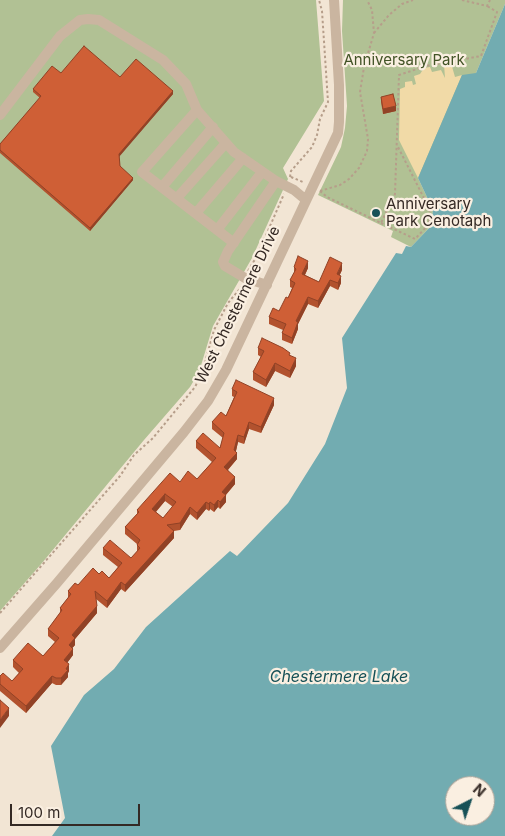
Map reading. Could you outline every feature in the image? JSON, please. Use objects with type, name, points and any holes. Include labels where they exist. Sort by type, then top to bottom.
[{"type":"street","name":"West Chestermere Drive","points":[[0,648],[184,432],[208,401],[226,370],[338,133],[334,0]]},
{"type":"street","points":[[0,115],[60,36],[80,20],[99,20],[163,60],[186,84],[197,110],[234,152],[276,181],[294,190],[306,200]]},
{"type":"street","points":[[197,110],[142,172],[234,242]]},
{"type":"street","points":[[162,187],[213,127]]},
{"type":"street","points":[[177,198],[226,143]]},
{"type":"street","points":[[196,213],[244,158]]},
{"type":"street","points":[[217,230],[262,172]]},
{"type":"street","points":[[267,285],[245,278],[224,266],[223,262],[234,242],[276,181]]},
{"type":"path","points":[[303,182],[290,178],[291,171],[312,147],[320,119],[328,102],[322,11],[319,0]]},
{"type":"path","points":[[367,0],[372,10],[374,33],[364,67],[360,92],[368,139],[366,151],[359,168],[349,179],[340,185],[320,191],[327,197],[416,239],[429,224],[430,210],[397,144]]},
{"type":"path","points":[[374,33],[402,4],[413,0]]},
{"type":"path","points":[[381,223],[395,194],[399,74],[426,66],[481,56],[497,12],[487,6],[462,0]]},
{"type":"path","points":[[487,6],[490,0]]},
{"type":"path","points":[[248,271],[257,256],[285,192]]},
{"type":"path","points":[[0,613],[120,476],[134,455],[153,438],[195,387],[202,373],[214,330],[228,303],[243,285]]},
{"type":"green space","points":[[0,0],[316,0],[324,101],[283,168],[288,179],[252,258],[213,326],[199,372],[190,387],[0,611]]},
{"type":"green space","name":"Anniversary Park","points":[[343,0],[505,0],[476,73],[418,178],[433,210],[431,226],[411,247],[391,237],[393,231],[318,195],[341,147],[345,128],[347,106],[342,31]]},
{"type":"sand","points":[[451,63],[455,77],[462,75],[418,178],[399,140],[400,89],[405,87],[405,82],[412,81],[413,85],[416,84],[414,76],[420,74],[424,68],[430,67],[432,72],[441,70],[445,78],[444,64]]},
{"type":"water","name":"Chestermere Lake","points":[[505,4],[505,836],[52,836],[65,818],[51,746],[84,695],[114,669],[146,627],[230,551],[237,556],[288,503],[325,444],[347,388],[342,338],[396,253],[402,254],[406,246],[411,247],[431,226],[433,210],[418,178],[462,75],[476,73]]},
{"type":"building","points":[[84,46],[120,77],[136,59],[173,91],[119,154],[120,166],[133,178],[90,228],[0,150],[0,144],[41,96],[33,89],[52,66],[61,73]]},
{"type":"building","points":[[393,94],[396,106],[383,109],[381,97]]},
{"type":"building","points":[[298,256],[308,261],[302,274],[319,282],[330,257],[342,263],[337,274],[341,276],[338,283],[330,280],[318,301],[308,297],[296,321],[298,322],[292,338],[282,333],[286,324],[269,317],[273,308],[279,311],[286,297],[288,298],[295,283],[290,280],[296,269],[294,267]]},
{"type":"building","points":[[262,338],[283,348],[290,353],[289,355],[296,358],[290,371],[275,363],[266,380],[253,372],[264,351],[258,348]]},
{"type":"building","points":[[236,380],[274,398],[261,427],[249,422],[244,437],[238,435],[234,450],[237,453],[224,467],[235,477],[222,492],[226,495],[220,502],[218,500],[214,505],[206,502],[197,513],[190,507],[180,523],[167,525],[174,531],[125,585],[121,582],[107,601],[95,591],[97,606],[72,635],[75,638],[69,645],[73,649],[64,660],[69,664],[66,669],[68,670],[61,678],[52,676],[26,706],[0,684],[0,676],[3,673],[12,681],[23,669],[13,660],[28,643],[43,656],[59,638],[48,629],[62,610],[60,608],[71,594],[68,591],[75,583],[78,585],[93,568],[99,574],[102,571],[109,578],[122,563],[103,548],[110,540],[131,558],[140,548],[137,545],[140,540],[125,527],[139,512],[137,510],[170,473],[180,482],[188,471],[197,479],[216,458],[196,441],[203,433],[220,448],[224,433],[212,422],[221,412],[226,416],[237,392],[232,389]],"holes":[[[165,494],[176,502],[163,518],[152,509]]]},
{"type":"building","points":[[0,700],[9,708],[0,720]]},
{"type":"place","name":"Anniversary Park Cenotaph","points":[[376,213]]}]
